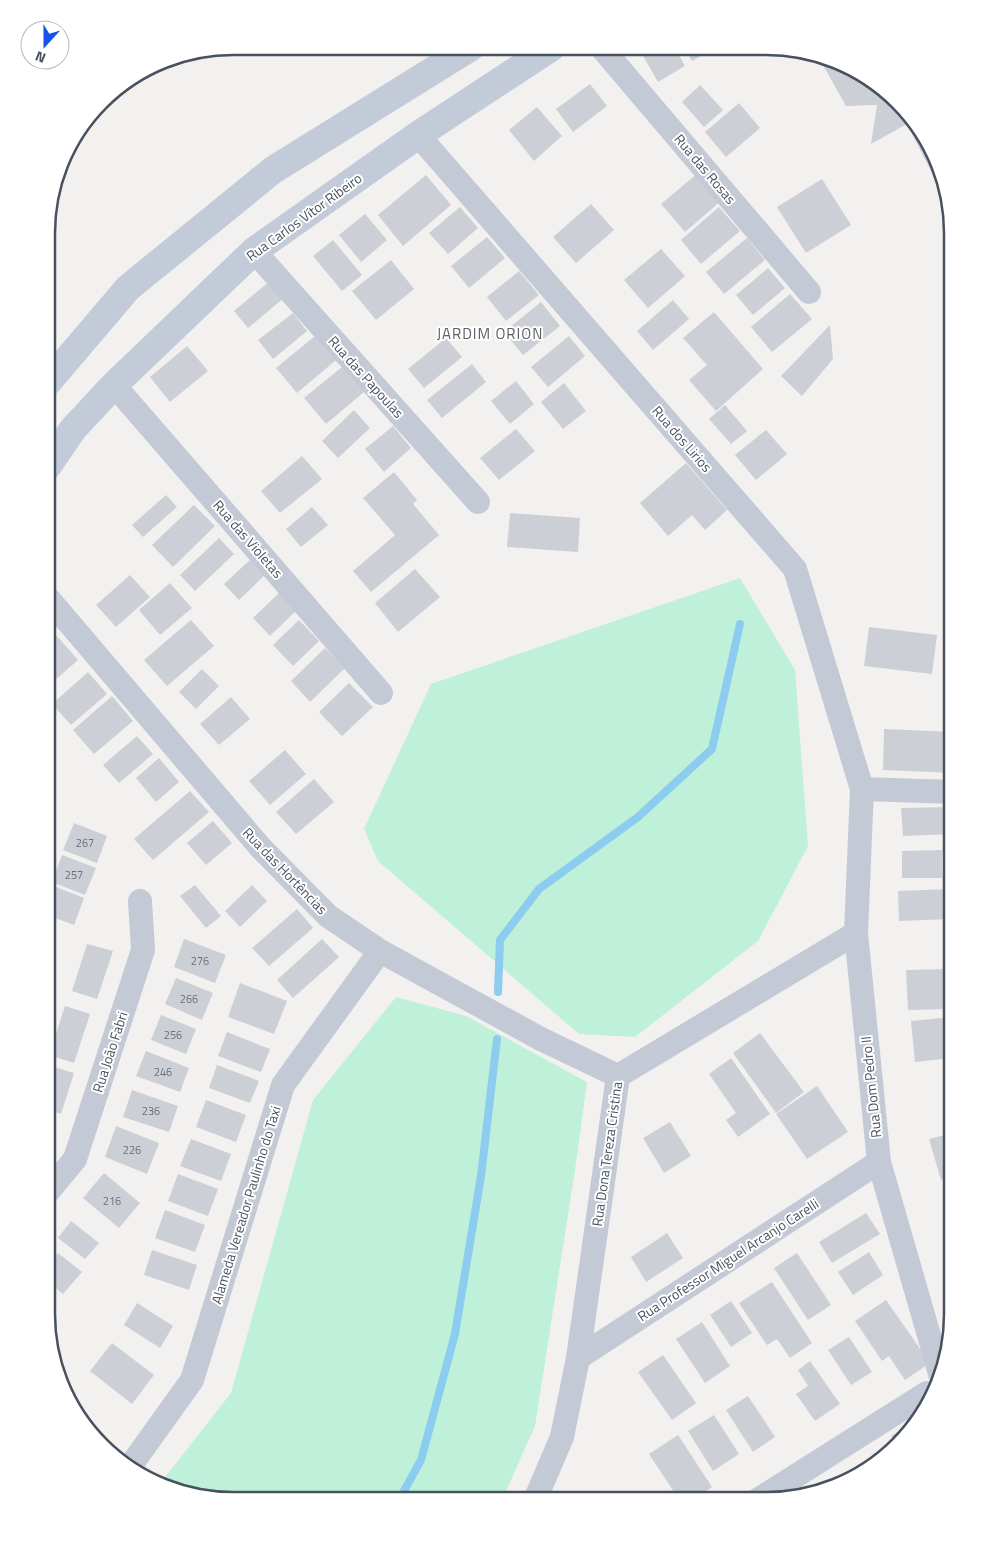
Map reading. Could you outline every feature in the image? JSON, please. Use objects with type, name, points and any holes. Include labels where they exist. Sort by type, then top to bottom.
[{"type":"street","points":[[55,374],[128,288],[273,170],[458,55]]},
{"type":"street","name":"Rua Carlos Vítor Ribeiro","points":[[55,456],[73,429],[114,385],[254,251],[418,135],[540,55]]},
{"type":"street","name":"Rua das Rosas","points":[[608,55],[809,292]]},
{"type":"street","name":"Rua dos Lirios","points":[[418,135],[796,569],[862,789]]},
{"type":"street","name":"Rua das Papoulas","points":[[254,251],[478,502]]},
{"type":"street","name":"Rua das Violetas","points":[[114,385],[381,693]]},
{"type":"street","name":"Rua das Hortências","points":[[55,606],[260,847],[328,916],[380,951],[541,1039],[618,1076]]},
{"type":"street","points":[[862,789],[944,792]]},
{"type":"street","name":"Rua Dom Pedro II","points":[[862,789],[856,933],[879,1162],[937,1363]]},
{"type":"street","name":"Rua João Fabri","points":[[55,1183],[75,1159],[143,950],[140,901]]},
{"type":"street","name":"Rua Dona Tereza Cristina","points":[[538,1492],[562,1437],[578,1358],[618,1076],[856,933]]},
{"type":"street","name":"Alameda Vereador Paulinho do Taxi","points":[[134,1462],[192,1380],[283,1085],[380,951]]},
{"type":"street","name":"Rua Professor Miguel Arcanjo Carelli","points":[[578,1358],[879,1162]]},
{"type":"street","points":[[770,1492],[925,1394]]},
{"type":"green space","points":[[740,578],[795,670],[808,846],[758,941],[635,1037],[579,1034],[378,861],[364,829],[431,684]]},
{"type":"green space","points":[[396,997],[466,1016],[587,1082],[535,1426],[506,1492],[221,1492],[198,1489],[165,1478],[231,1393],[313,1100]]},
{"type":"building","points":[[643,55],[679,55],[685,66],[658,82]]},
{"type":"building","points":[[688,55],[703,55],[692,61]]},
{"type":"building","points":[[822,64],[845,73],[865,85],[892,107],[906,124],[871,144],[877,105],[846,106]]},
{"type":"building","points":[[590,84],[607,106],[573,132],[556,109]]},
{"type":"building","points":[[700,85],[723,110],[704,127],[682,102]]},
{"type":"building","points":[[739,103],[760,128],[726,157],[705,132]]},
{"type":"building","points":[[537,107],[562,136],[534,161],[509,130]]},
{"type":"building","points":[[909,128],[926,154],[932,170],[931,171]]},
{"type":"building","points":[[698,173],[721,201],[685,232],[661,204]]},
{"type":"building","points":[[426,175],[451,205],[403,246],[378,215]]},
{"type":"building","points":[[822,179],[851,225],[806,253],[777,207]]},
{"type":"building","points":[[591,204],[614,230],[576,263],[553,237]]},
{"type":"building","points":[[460,207],[478,228],[448,254],[429,233]]},
{"type":"building","points":[[719,207],[740,231],[701,264],[681,240]]},
{"type":"building","points":[[365,214],[387,240],[361,262],[339,235]]},
{"type":"building","points":[[487,237],[505,258],[469,288],[451,266]]},
{"type":"building","points":[[747,238],[765,260],[724,294],[706,272]]},
{"type":"building","points":[[333,240],[362,275],[342,291],[313,256]]},
{"type":"building","points":[[661,249],[685,276],[648,308],[624,280]]},
{"type":"building","points":[[391,260],[414,289],[376,320],[352,291]]},
{"type":"building","points":[[768,268],[785,288],[753,315],[736,295]]},
{"type":"building","points":[[519,271],[539,295],[506,321],[487,297]]},
{"type":"building","points":[[271,280],[285,297],[248,328],[234,311]]},
{"type":"building","points":[[790,294],[812,319],[772,352],[751,327]]},
{"type":"building","points":[[673,300],[689,319],[653,350],[637,331]]},
{"type":"building","points":[[541,302],[560,326],[523,355],[504,332]]},
{"type":"building","points":[[714,312],[763,369],[716,411],[689,380],[707,365],[683,338]]},
{"type":"building","points":[[293,313],[307,331],[273,359],[258,340]]},
{"type":"building","points":[[830,325],[833,359],[802,396],[781,376]]},
{"type":"building","points":[[315,336],[336,360],[297,393],[276,368]]},
{"type":"building","points":[[569,336],[585,356],[548,387],[531,367]]},
{"type":"building","points":[[446,338],[462,357],[424,388],[408,369]]},
{"type":"building","points":[[187,346],[208,371],[170,402],[150,377]]},
{"type":"building","points":[[472,364],[486,382],[442,418],[427,400]]},
{"type":"building","points":[[342,367],[364,392],[326,424],[304,398]]},
{"type":"building","points":[[516,381],[534,404],[510,424],[491,401]]},
{"type":"building","points":[[564,383],[586,411],[563,429],[541,402]]},
{"type":"building","points":[[725,405],[747,431],[731,444],[709,419]]},
{"type":"building","points":[[354,410],[370,428],[338,458],[322,441]]},
{"type":"building","points":[[393,426],[411,448],[384,472],[365,449]]},
{"type":"building","points":[[516,429],[535,451],[499,480],[480,458]]},
{"type":"building","points":[[766,430],[787,454],[756,480],[735,455]]},
{"type":"building","points":[[302,456],[322,479],[280,513],[261,491]]},
{"type":"building","points":[[686,463],[727,510],[705,530],[692,515],[668,536],[640,503]]},
{"type":"building","points":[[394,472],[417,500],[413,504],[439,535],[371,592],[353,571],[395,535],[363,498]]},
{"type":"building","points":[[166,495],[177,507],[143,537],[132,525]]},
{"type":"building","points":[[194,505],[215,526],[173,567],[152,545]]},
{"type":"building","points":[[312,507],[328,525],[301,547],[286,529]]},
{"type":"building","points":[[510,513],[580,518],[578,552],[507,547]]},
{"type":"building","points":[[219,538],[234,554],[195,591],[180,575]]},
{"type":"building","points":[[251,559],[266,574],[239,600],[224,584]]},
{"type":"building","points":[[415,569],[440,597],[398,632],[375,603]]},
{"type":"building","points":[[130,575],[150,597],[116,627],[96,605]]},
{"type":"building","points":[[170,583],[192,608],[160,635],[139,610]]},
{"type":"building","points":[[282,590],[299,608],[270,636],[253,618]]},
{"type":"building","points":[[191,620],[214,646],[167,686],[144,660]]},
{"type":"building","points":[[299,620],[319,641],[293,666],[273,645]]},
{"type":"building","points":[[869,627],[937,635],[932,674],[864,666]]},
{"type":"building","points":[[57,636],[78,660],[55,680],[55,638]]},
{"type":"building","points":[[325,648],[345,668],[310,702],[291,681]]},
{"type":"building","points":[[202,669],[219,686],[196,709],[179,692]]},
{"type":"building","points":[[88,672],[107,694],[71,725],[55,707],[55,701]]},
{"type":"building","points":[[349,683],[373,707],[342,736],[319,712]]},
{"type":"building","points":[[112,696],[133,721],[94,754],[73,730]]},
{"type":"building","points":[[231,697],[250,719],[219,745],[200,724]]},
{"type":"building","points":[[884,729],[944,732],[944,773],[883,770]]},
{"type":"building","points":[[137,736],[153,754],[119,783],[103,765]]},
{"type":"building","points":[[285,750],[306,774],[270,805],[249,781]]},
{"type":"building","points":[[159,758],[179,782],[156,802],[136,778]]},
{"type":"building","points":[[314,779],[334,802],[296,834],[276,812]]},
{"type":"building","points":[[190,791],[209,812],[153,860],[134,839]]},
{"type":"building","points":[[944,807],[944,834],[903,836],[901,808]]},
{"type":"building","points":[[213,821],[232,843],[206,865],[187,843]]},
{"type":"building","points":[[74,823],[107,836],[97,863],[63,850]]},
{"type":"building","points":[[942,850],[942,878],[902,878],[902,851]]},
{"type":"building","points":[[62,855],[96,868],[85,895],[55,883],[55,874]]},
{"type":"building","points":[[195,885],[221,916],[206,928],[180,896]]},
{"type":"building","points":[[252,885],[267,901],[240,927],[225,911]]},
{"type":"building","points":[[55,887],[84,898],[74,925],[55,918]]},
{"type":"building","points":[[944,889],[944,919],[899,921],[898,891]]},
{"type":"building","points":[[297,909],[313,928],[269,966],[252,948]]},
{"type":"building","points":[[184,939],[226,955],[215,983],[174,967]]},
{"type":"building","points":[[322,939],[339,957],[293,998],[277,980]]},
{"type":"building","points":[[87,944],[113,951],[97,999],[72,991]]},
{"type":"building","points":[[944,969],[944,1009],[908,1010],[906,970]]},
{"type":"building","points":[[176,978],[213,993],[202,1020],[165,1004]]},
{"type":"building","points":[[240,983],[287,1001],[274,1034],[228,1017]]},
{"type":"building","points":[[65,1006],[90,1014],[74,1063],[55,1057],[55,1037]]},
{"type":"building","points":[[161,1015],[196,1029],[186,1054],[151,1040]]},
{"type":"building","points":[[944,1018],[944,1059],[915,1062],[911,1021]]},
{"type":"building","points":[[227,1032],[270,1049],[261,1072],[218,1056]]},
{"type":"building","points":[[760,1033],[804,1092],[776,1113],[733,1053]]},
{"type":"building","points":[[146,1051],[189,1068],[180,1092],[136,1076]]},
{"type":"building","points":[[731,1058],[770,1114],[738,1137],[726,1120],[736,1113],[709,1074]]},
{"type":"building","points":[[217,1065],[259,1081],[250,1103],[209,1088]]},
{"type":"building","points":[[55,1067],[74,1073],[61,1114],[55,1112]]},
{"type":"building","points":[[817,1086],[848,1132],[807,1159],[776,1114]]},
{"type":"building","points":[[132,1090],[178,1106],[169,1132],[123,1117]]},
{"type":"building","points":[[206,1100],[246,1115],[236,1142],[196,1127]]},
{"type":"building","points":[[670,1122],[691,1156],[664,1173],[643,1138]]},
{"type":"building","points":[[116,1126],[159,1143],[147,1174],[105,1157]]},
{"type":"building","points":[[944,1135],[944,1179],[941,1180],[929,1139]]},
{"type":"building","points":[[191,1139],[231,1154],[221,1181],[180,1166]]},
{"type":"building","points":[[104,1173],[140,1203],[119,1228],[83,1198]]},
{"type":"building","points":[[178,1174],[218,1189],[208,1216],[168,1201]]},
{"type":"building","points":[[165,1210],[205,1225],[195,1252],[155,1238]]},
{"type":"building","points":[[866,1213],[880,1234],[832,1263],[819,1242]]},
{"type":"building","points":[[71,1221],[99,1243],[85,1259],[58,1238]]},
{"type":"building","points":[[667,1233],[683,1258],[646,1282],[631,1257]]},
{"type":"building","points":[[152,1250],[197,1265],[189,1290],[144,1275]]},
{"type":"building","points":[[869,1252],[883,1275],[853,1295],[838,1272]]},
{"type":"building","points":[[58,1253],[82,1272],[63,1294],[55,1287],[55,1256]]},
{"type":"building","points":[[797,1253],[831,1305],[808,1320],[774,1268]]},
{"type":"building","points":[[772,1282],[812,1343],[790,1358],[777,1339],[767,1345],[739,1303]]},
{"type":"building","points":[[886,1300],[930,1363],[905,1380],[889,1356],[882,1361],[855,1321]]},
{"type":"building","points":[[731,1301],[752,1333],[731,1347],[710,1315]]},
{"type":"building","points":[[137,1303],[173,1326],[160,1348],[124,1325]]},
{"type":"building","points":[[702,1322],[730,1366],[705,1383],[676,1339]]},
{"type":"building","points":[[849,1337],[872,1372],[851,1385],[828,1350]]},
{"type":"building","points":[[112,1343],[154,1375],[132,1404],[90,1371]]},
{"type":"building","points":[[663,1355],[696,1403],[672,1420],[638,1372]]},
{"type":"building","points":[[810,1361],[840,1404],[815,1421],[796,1394],[808,1386],[798,1370]]},
{"type":"building","points":[[748,1396],[775,1437],[753,1452],[726,1410]]},
{"type":"building","points":[[714,1415],[739,1454],[713,1471],[688,1431]]},
{"type":"building","points":[[901,1430],[893,1439],[891,1436]]},
{"type":"building","points":[[678,1435],[712,1487],[704,1492],[674,1492],[649,1454]]},
{"type":"waterway","points":[[498,992],[500,940],[539,889],[638,817],[712,749],[740,624]]},
{"type":"waterway","points":[[403,1492],[421,1460],[455,1334],[481,1176],[497,1039]]},
{"type":"district","name":"JARDIM ORION","points":[[490,334]]}]
